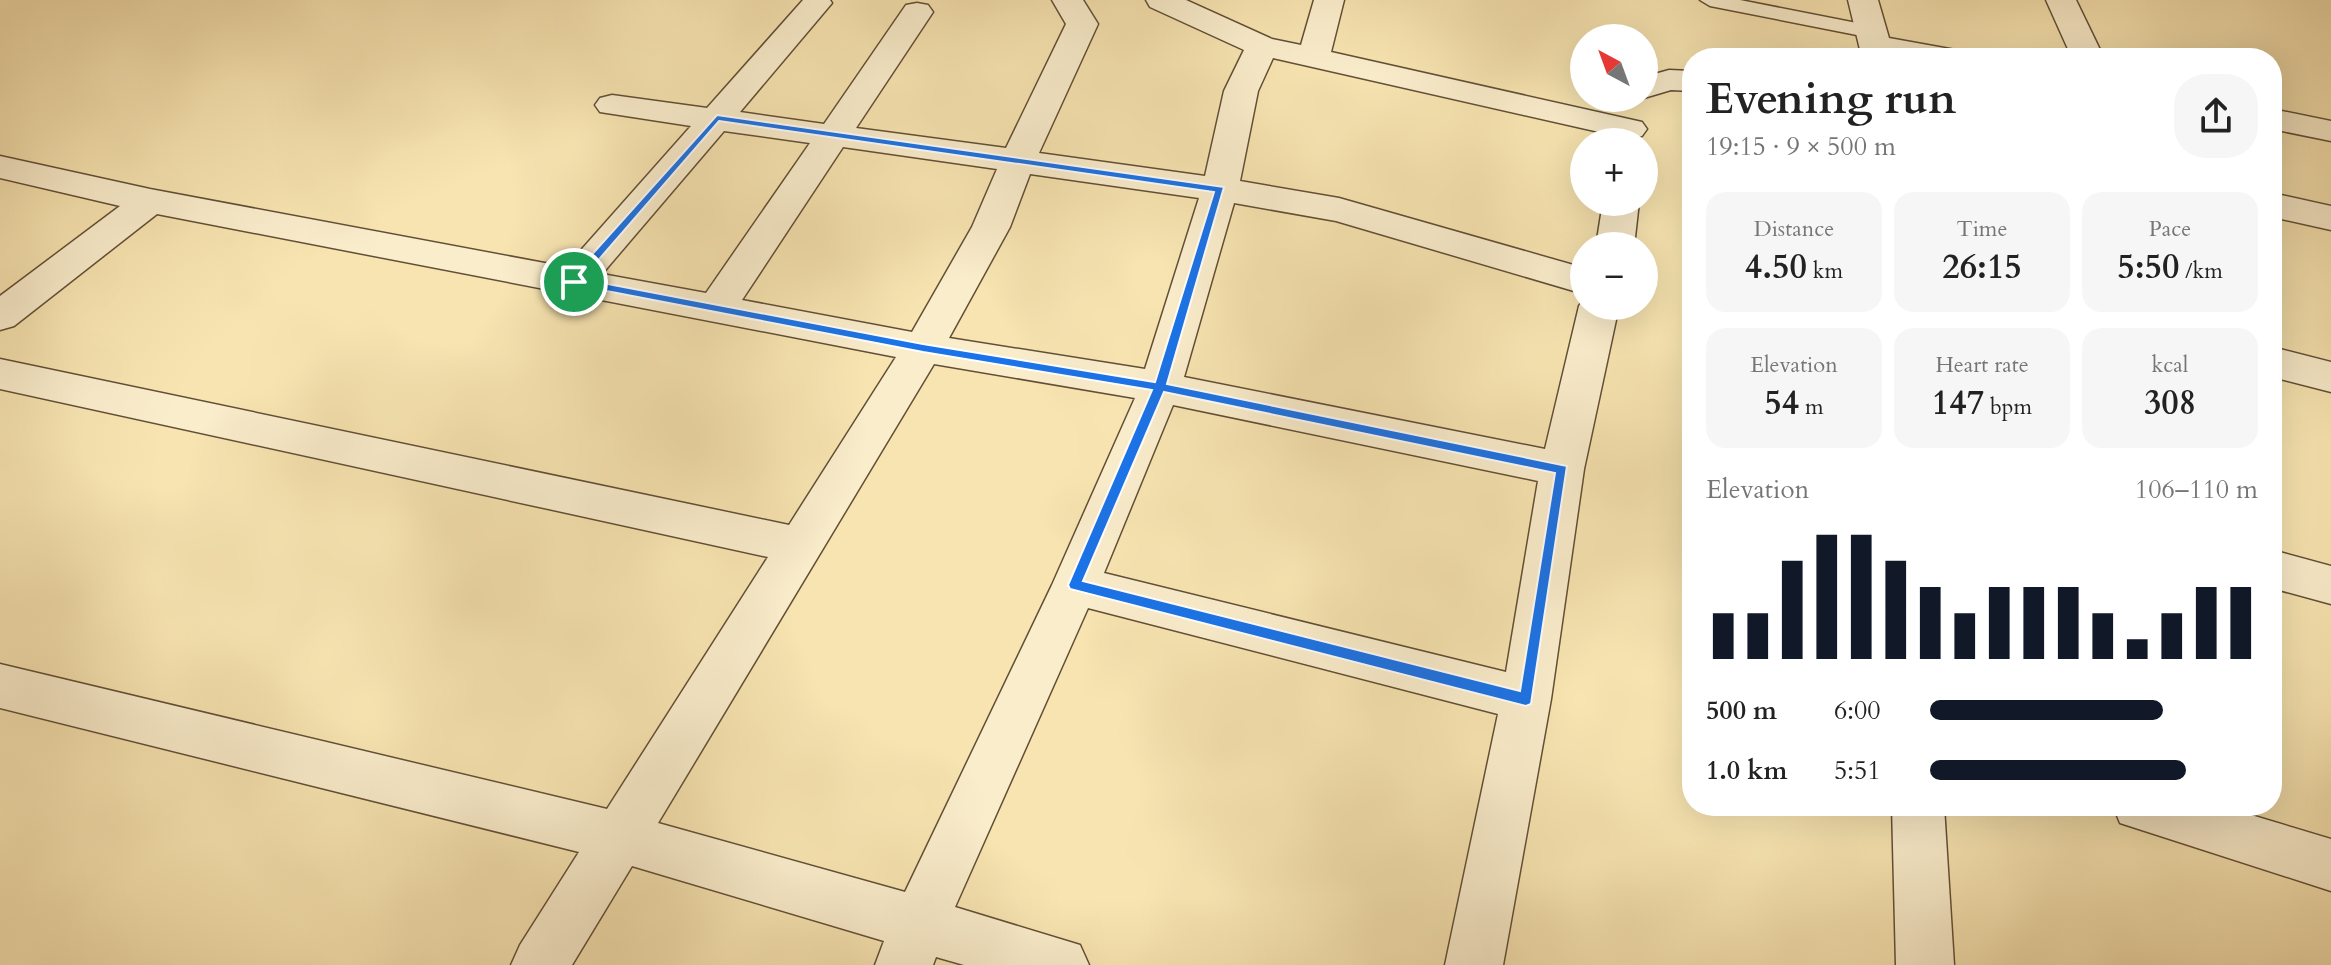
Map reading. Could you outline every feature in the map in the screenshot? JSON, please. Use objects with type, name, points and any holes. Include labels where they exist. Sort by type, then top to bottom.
[{"type":"street","points":[[540,965],[803,546],[923,348],[991,227],[1018,160],[1082,24],[1080,16],[1067,0]]},
{"type":"street","points":[[1167,0],[1262,46],[1631,123]]},
{"type":"street","points":[[1313,58],[1329,0]]},
{"type":"street","points":[[1863,0],[1875,45]]},
{"type":"street","points":[[2061,0],[2083,48]]},
{"type":"street","points":[[574,282],[817,3]]},
{"type":"street","points":[[716,308],[917,12]]},
{"type":"street","points":[[912,944],[1075,585],[1160,387],[1220,189],[1241,91],[1262,46]]},
{"type":"street","points":[[1658,84],[1682,81]]},
{"type":"street","points":[[612,105],[1220,189],[1339,210],[1570,277]]},
{"type":"street","points":[[2282,121],[2331,131]]},
{"type":"street","points":[[0,167],[150,201],[923,348],[1160,387],[1562,469]]},
{"type":"street","points":[[0,316],[150,201]]},
{"type":"street","points":[[2282,207],[2331,218]]},
{"type":"street","points":[[1474,965],[1526,699],[1562,469],[1596,320]]},
{"type":"street","points":[[2282,365],[2331,377]]},
{"type":"street","points":[[0,374],[803,546]]},
{"type":"street","points":[[2282,572],[2331,585]]},
{"type":"street","points":[[1075,585],[1526,699]]},
{"type":"street","points":[[0,686],[619,837],[912,944],[1060,965]]},
{"type":"street","points":[[1918,816],[1925,965]]},
{"type":"street","points":[[2172,816],[2331,865]]},
{"type":"lane","points":[[1710,0],[1875,45]]},
{"type":"route","points":[[574,282],[717,118],[1220,189],[1160,387],[1562,469],[1526,699],[1075,585],[1160,387],[923,348],[574,282]]}]
